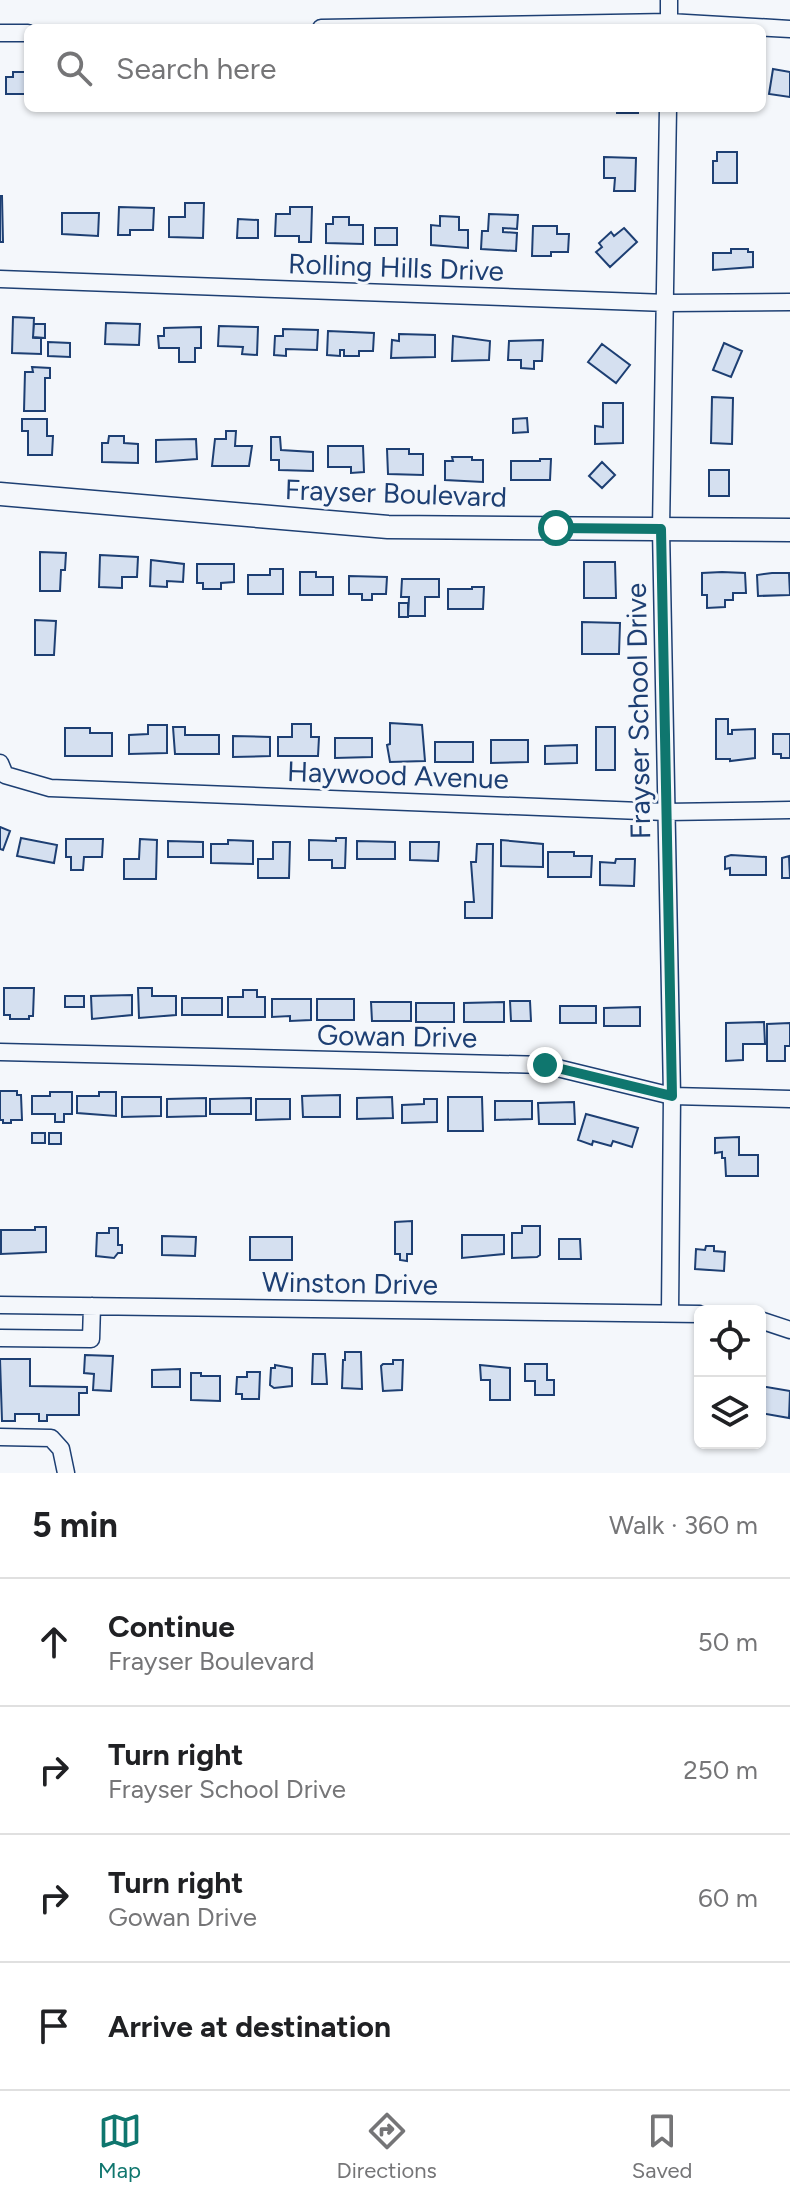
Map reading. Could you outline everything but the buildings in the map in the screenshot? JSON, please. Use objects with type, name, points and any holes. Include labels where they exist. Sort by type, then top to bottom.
[{"type":"main road","name":"Frayser Boulevard","points":[[0,494],[388,527],[790,530]]},
{"type":"street","points":[[669,0],[669,24]]},
{"type":"street","points":[[766,28],[790,29]]},
{"type":"street","points":[[0,33],[24,33]]},
{"type":"street","name":"Frayser School Drive","points":[[668,112],[661,529],[672,1096],[670,1313]]},
{"type":"street","name":"Rolling Hills Drive","points":[[0,279],[667,303],[790,302]]},
{"type":"street","name":"Haywood Avenue","points":[[3,769],[50,788],[666,812],[790,810]]},
{"type":"street","name":"Gowan Drive","points":[[0,1052],[545,1065],[672,1096],[790,1099]]},
{"type":"street","name":"Winston Drive","points":[[0,1305],[694,1314]]},
{"type":"street","points":[[0,1338],[91,1339],[92,1306]]},
{"type":"street","points":[[766,1322],[790,1330]]},
{"type":"street","points":[[0,1437],[51,1438],[61,1449],[66,1473]]},
{"type":"route","points":[[545,1065],[672,1096],[661,529],[556,528]]}]
